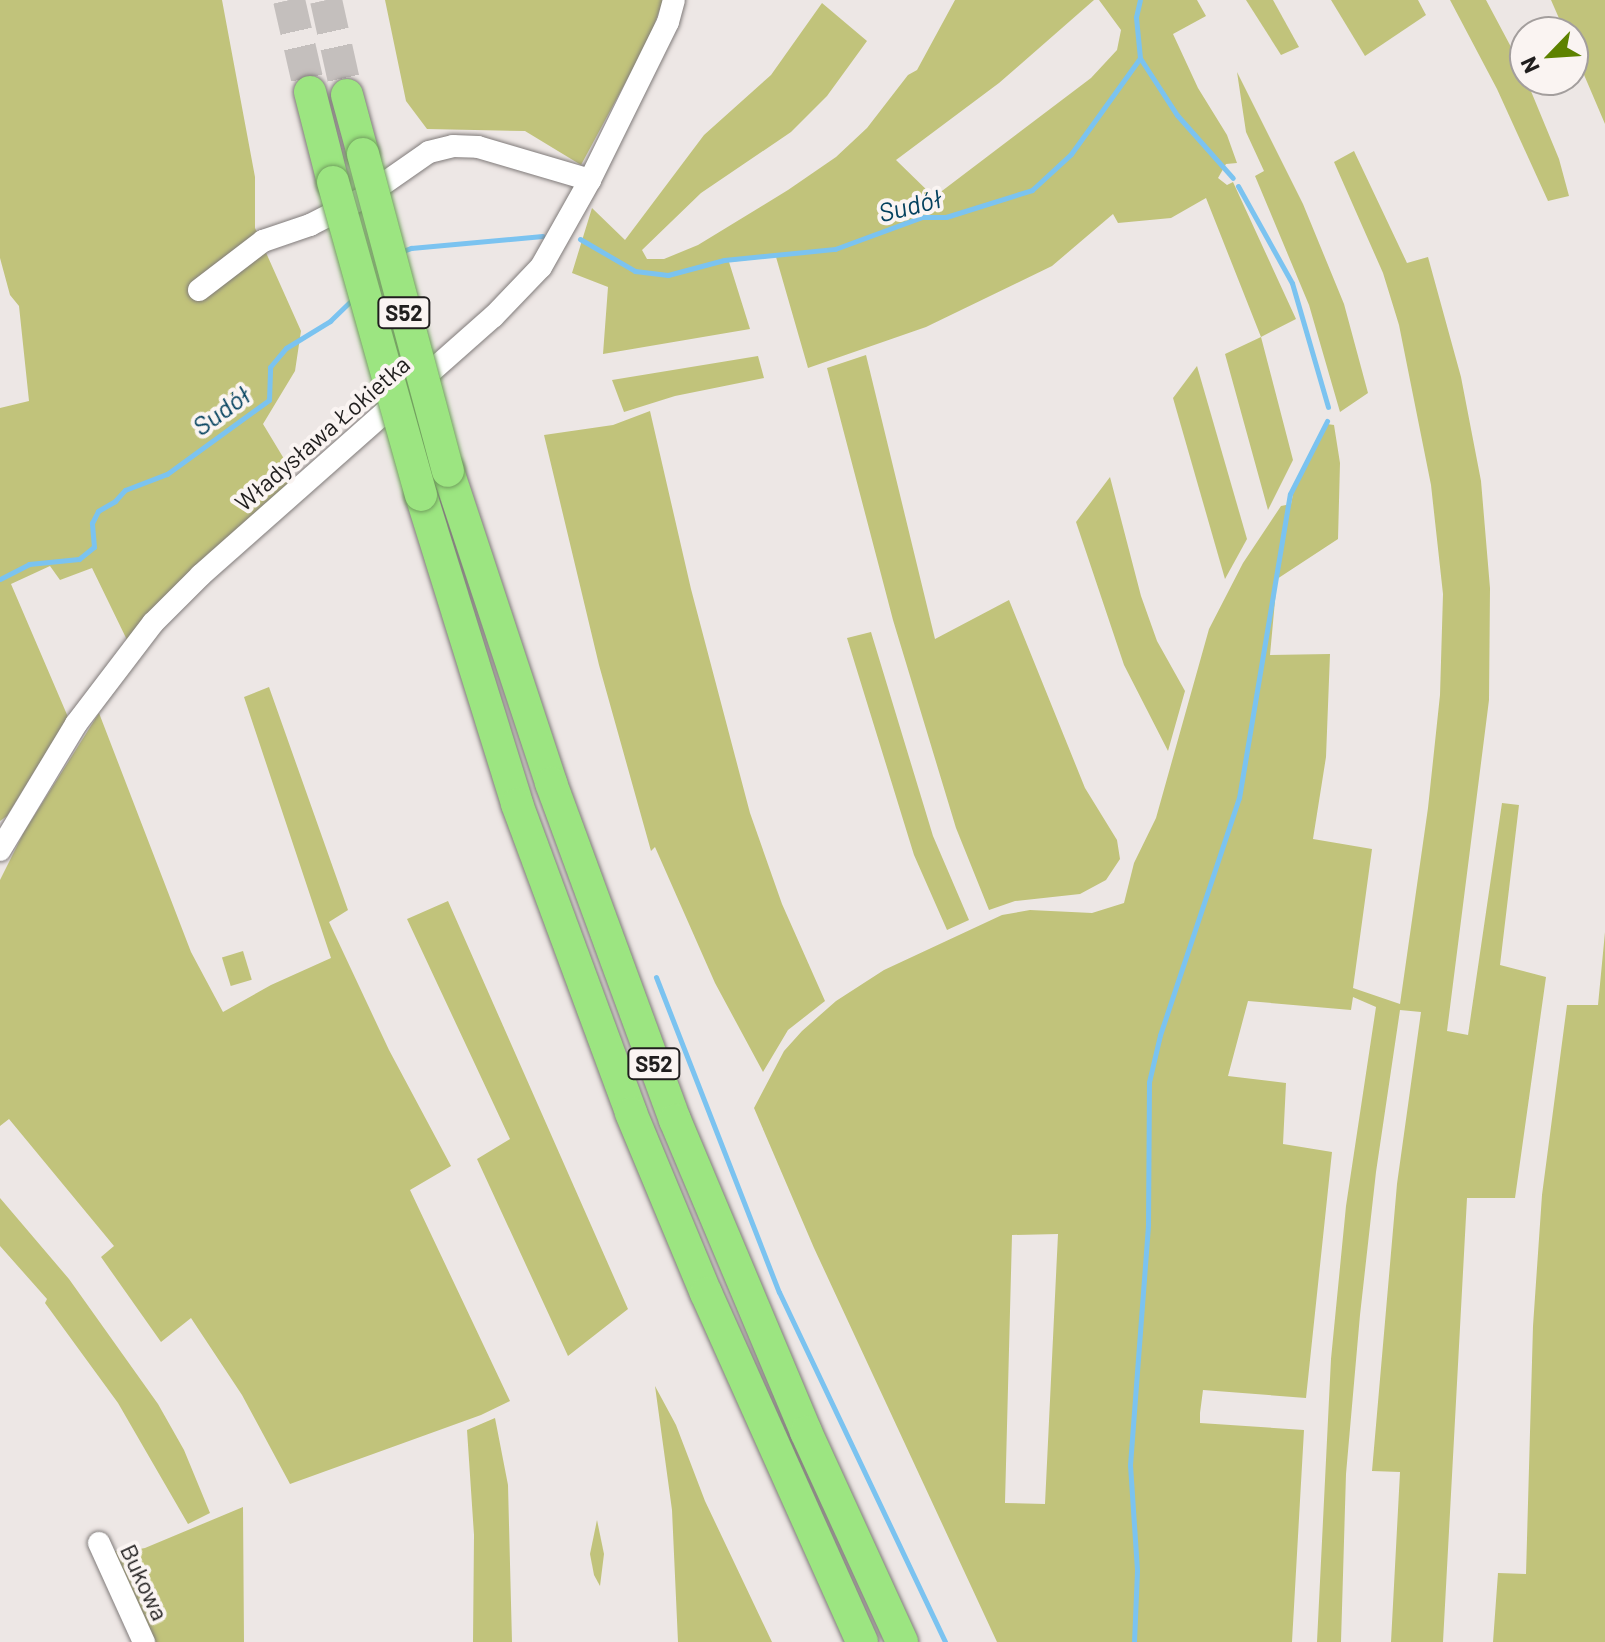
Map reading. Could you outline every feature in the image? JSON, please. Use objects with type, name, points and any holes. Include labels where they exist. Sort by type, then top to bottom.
[{"type":"highway","name":"S52","points":[[310,92],[421,495],[517,804],[631,1113],[700,1280],[862,1642]]},
{"type":"highway","name":"S52","points":[[347,95],[448,471],[551,783],[675,1120],[800,1418],[902,1642]]},
{"type":"street","name":"Władysława Łokietka","points":[[0,850],[85,710],[153,623],[201,575],[519,293],[541,267],[590,180],[668,22],[674,0]]},
{"type":"street","points":[[199,290],[263,241],[310,225],[363,198],[429,152],[453,146],[478,147],[590,180]]},
{"type":"street","name":"Bukowa","points":[[99,1543],[144,1642]]},
{"type":"green space","points":[[0,0],[222,0],[255,177],[255,228],[301,331],[295,371],[263,424],[295,477],[127,640],[92,568],[60,580],[50,566],[11,584],[68,717],[7,816],[0,821],[0,408],[29,401],[19,306],[10,295],[0,258]]},
{"type":"green space","points":[[385,0],[663,0],[650,37],[581,165],[525,131],[427,129],[406,101]]},
{"type":"green space","points":[[955,0],[1094,0],[999,83],[896,160],[934,197],[1091,78],[1117,50],[1121,30],[1099,0],[1197,0],[1206,16],[1173,34],[1198,88],[1227,135],[1237,163],[1226,164],[1218,178],[1227,185],[1233,182],[1296,319],[1261,337],[1206,198],[1171,218],[1118,223],[1113,214],[1052,266],[926,327],[808,368],[776,257],[729,262],[750,329],[603,354],[608,287],[572,273],[592,208],[625,240],[704,135],[771,75],[822,3],[867,41],[827,96],[791,132],[701,193],[642,250],[647,259],[664,259],[698,245],[836,157],[867,128],[908,75],[917,70]]},
{"type":"green space","points":[[1246,0],[1273,0],[1299,47],[1281,55]]},
{"type":"green space","points":[[1331,0],[1418,0],[1426,15],[1365,56]]},
{"type":"green space","points":[[1450,0],[1486,0],[1509,43],[1509,96],[1533,96],[1559,159],[1569,196],[1548,201],[1497,89]]},
{"type":"green space","points":[[1551,0],[1605,0],[1605,124],[1589,86],[1589,16],[1558,16]]},
{"type":"green space","points":[[1237,72],[1303,204],[1344,304],[1368,393],[1340,412],[1309,305],[1255,176],[1264,171],[1246,132]]},
{"type":"green space","points":[[1354,151],[1407,263],[1428,257],[1461,377],[1481,481],[1490,588],[1489,700],[1447,1031],[1468,1035],[1502,803],[1519,805],[1500,965],[1546,977],[1515,1198],[1467,1198],[1443,1642],[1391,1642],[1400,1472],[1372,1471],[1397,1184],[1421,1012],[1400,1010],[1376,1172],[1360,1315],[1346,1474],[1341,1642],[1317,1642],[1331,1359],[1346,1206],[1376,1007],[1353,997],[1351,1010],[1248,1001],[1228,1076],[1286,1083],[1283,1144],[1332,1152],[1306,1398],[1203,1390],[1200,1413],[1200,1423],[1304,1430],[1292,1642],[997,1642],[814,1248],[754,1108],[784,1051],[802,1031],[836,1001],[884,970],[1002,915],[1030,910],[1092,913],[1124,903],[1134,863],[1156,818],[1209,629],[1243,563],[1281,506],[1291,504],[1294,489],[1327,424],[1334,425],[1340,463],[1338,539],[1277,579],[1270,655],[1330,654],[1326,757],[1313,839],[1372,849],[1353,988],[1400,1004],[1428,808],[1440,695],[1443,594],[1431,485],[1399,325],[1383,273],[1334,162]],"holes":[[[1058,1234],[1045,1504],[1005,1503],[1012,1235]]]},
{"type":"green space","points":[[1261,337],[1293,460],[1268,510],[1225,354]]},
{"type":"green space","points":[[866,355],[935,639],[1009,600],[1085,788],[1117,840],[1120,859],[1106,880],[1080,894],[1015,901],[989,910],[956,828],[893,620],[827,368]]},
{"type":"green space","points":[[758,356],[764,378],[675,396],[624,412],[612,380]]},
{"type":"green space","points":[[1197,366],[1247,539],[1225,579],[1173,398]]},
{"type":"green space","points":[[650,411],[691,589],[750,813],[782,904],[825,1001],[788,1030],[763,1072],[715,983],[655,847],[651,851],[599,665],[544,435],[613,425]]},
{"type":"green space","points":[[1110,477],[1141,596],[1157,641],[1185,691],[1168,751],[1124,665],[1076,522]]},
{"type":"green space","points":[[871,632],[933,836],[969,920],[947,930],[914,855],[847,638]]},
{"type":"green space","points":[[269,687],[348,910],[329,922],[389,1050],[451,1166],[410,1190],[510,1401],[481,1415],[290,1484],[242,1395],[191,1318],[161,1342],[101,1257],[114,1246],[9,1119],[0,1126],[0,880],[24,832],[99,713],[191,952],[223,1012],[271,985],[331,958],[244,697]]},
{"type":"green space","points":[[448,901],[628,1309],[568,1356],[477,1159],[510,1139],[407,919]]},
{"type":"green space","points":[[1605,932],[1605,1642],[1493,1642],[1498,1573],[1526,1574],[1533,1326],[1542,1195],[1567,1005],[1598,1005]]},
{"type":"green space","points":[[243,951],[252,980],[231,986],[222,957]]},
{"type":"green space","points":[[0,1198],[69,1279],[158,1404],[184,1450],[210,1513],[188,1524],[118,1403],[45,1303],[47,1299],[0,1246]]},
{"type":"green space","points":[[655,1386],[676,1425],[705,1501],[772,1642],[678,1642],[672,1510]]},
{"type":"green space","points":[[495,1418],[508,1485],[512,1642],[473,1642],[474,1535],[467,1430]]},
{"type":"green space","points":[[243,1507],[244,1642],[149,1642],[108,1550],[124,1552],[145,1548]]},
{"type":"green space","points":[[597,1520],[604,1554],[600,1586],[594,1575],[590,1554]]},
{"type":"waterway","name":"Sudół","points":[[580,239],[635,271],[668,275],[724,260],[835,249],[922,217],[946,217],[1032,190],[1071,154],[1140,58],[1136,17],[1140,0]]},
{"type":"waterway","points":[[1140,58],[1177,115],[1233,178]]},
{"type":"waterway","points":[[1238,186],[1292,283],[1328,407]]},
{"type":"waterway","name":"Sudół","points":[[400,252],[411,248],[542,236]]},
{"type":"waterway","name":"Sudół","points":[[0,579],[29,564],[79,559],[94,547],[92,523],[98,511],[115,501],[125,490],[167,474],[269,400],[270,367],[286,348],[330,321],[354,298]]},
{"type":"waterway","points":[[1134,1642],[1137,1570],[1130,1465],[1148,1225],[1149,1082],[1160,1035],[1239,798],[1290,494],[1327,421]]},
{"type":"waterway","points":[[656,977],[779,1292],[945,1642]]},
{"type":"tunnel","points":[[289,0],[310,92]]},
{"type":"tunnel","points":[[326,0],[347,95]]}]
